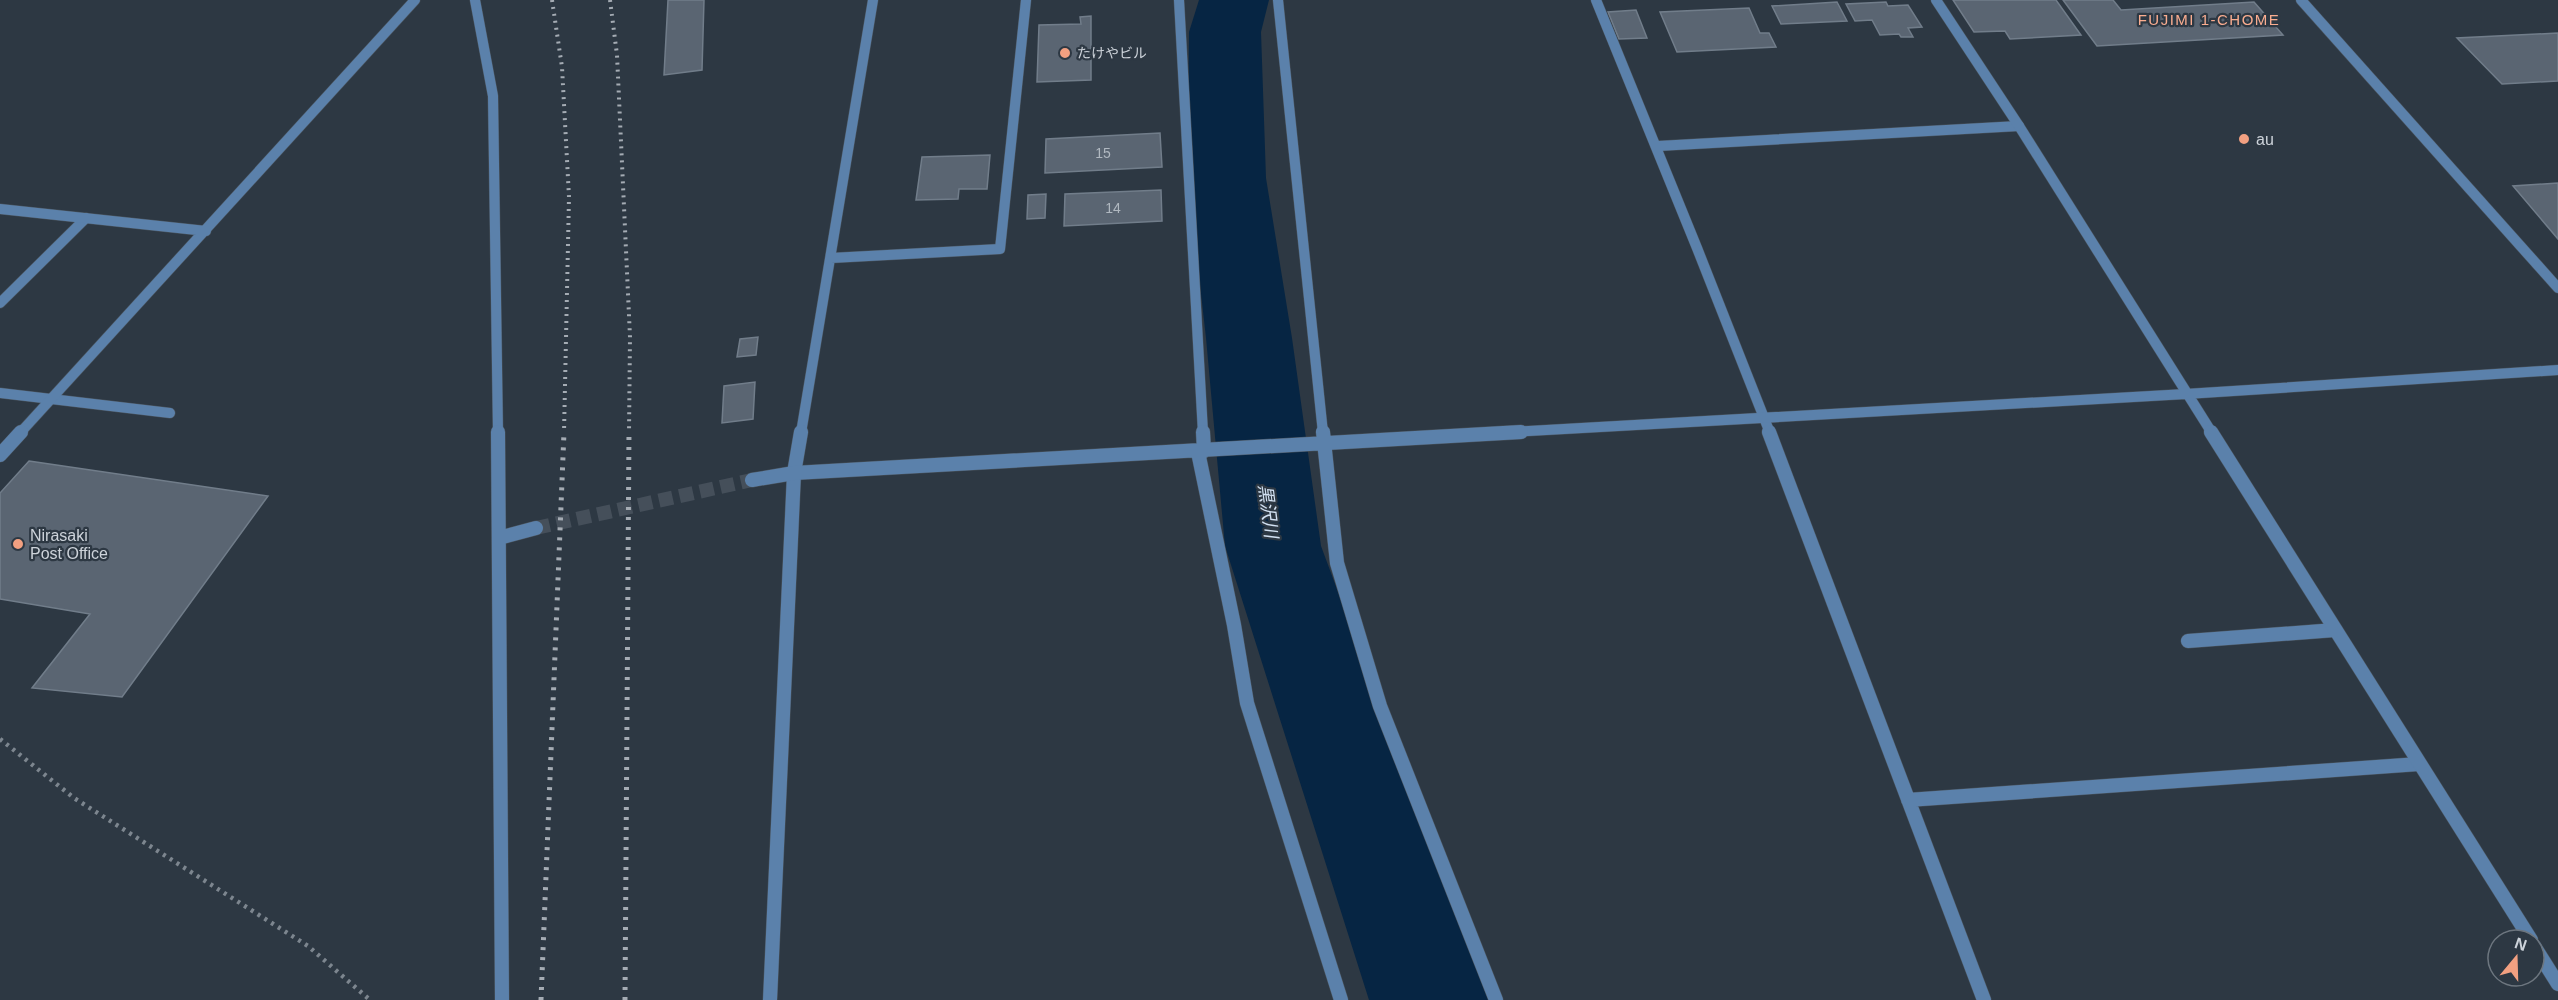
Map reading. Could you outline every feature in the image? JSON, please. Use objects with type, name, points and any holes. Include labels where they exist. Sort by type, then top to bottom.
[{"type":"street","points":[[0,455],[415,0]]},
{"type":"street","points":[[475,0],[493,96],[502,1000]]},
{"type":"street","points":[[770,1000],[794,473],[873,0]]},
{"type":"street","points":[[831,258],[1000,249],[1026,0]]},
{"type":"street","points":[[1179,0],[1201,451],[1247,704],[1341,1000]]},
{"type":"street","points":[[1278,0],[1337,563],[1377,695],[1496,1000]]},
{"type":"street","points":[[1596,0],[1658,146],[1764,418],[1984,1000]]},
{"type":"street","points":[[1936,0],[2019,126],[2522,928]]},
{"type":"street","points":[[2301,0],[2558,288]]},
{"type":"street","points":[[1658,146],[2019,126]]},
{"type":"street","points":[[0,209],[206,231]]},
{"type":"street","points":[[0,303],[86,218]]},
{"type":"street","points":[[752,480],[794,473],[2186,394],[2558,370]]},
{"type":"street","points":[[0,393],[170,413]]},
{"type":"street","points":[[499,538],[536,528]]},
{"type":"street","points":[[2188,641],[2335,630]]},
{"type":"street","points":[[1908,800],[2420,764]]},
{"type":"street","points":[[2546,964],[2558,984]]},
{"type":"path","points":[[0,739],[74,798],[308,946],[370,1000]]},
{"type":"building","points":[[668,0],[704,0],[702,70],[664,75]]},
{"type":"building","points":[[1953,0],[2056,0],[2081,35],[2010,39],[2005,31],[1974,32]]},
{"type":"building","points":[[2063,0],[2113,0],[2121,10],[2254,2],[2283,35],[2097,46]]},
{"type":"building","points":[[1837,2],[1847,21],[1781,24],[1772,6]]},
{"type":"building","points":[[1886,2],[1888,6],[1908,5],[1922,27],[1908,28],[1913,37],[1901,37],[1899,34],[1880,35],[1872,20],[1855,21],[1846,4]]},
{"type":"building","points":[[1749,8],[1760,33],[1769,33],[1776,47],[1677,52],[1660,12]]},
{"type":"building","points":[[1636,10],[1647,38],[1619,39],[1608,12]]},
{"type":"building","name":"たけやビル","points":[[1091,16],[1091,80],[1037,82],[1039,25],[1081,24],[1080,17]]},
{"type":"building","points":[[2558,33],[2558,81],[2502,84],[2457,38]]},
{"type":"building","points":[[1160,133],[1162,167],[1045,173],[1046,139]]},
{"type":"building","points":[[990,155],[987,189],[959,189],[958,199],[916,200],[922,157]]},
{"type":"building","points":[[2558,183],[2558,239],[2513,186]]},
{"type":"building","points":[[1161,190],[1162,221],[1064,226],[1065,194]]},
{"type":"building","points":[[1046,194],[1045,218],[1027,219],[1028,195]]},
{"type":"building","points":[[758,337],[756,355],[737,357],[740,339]]},
{"type":"building","points":[[755,382],[753,419],[722,423],[724,386]]},
{"type":"building","points":[[29,461],[268,496],[122,697],[32,688],[90,614],[0,599],[0,493]]},
{"type":"waterway","name":"黒沢川","points":[[1234,0],[1225,32],[1227,178],[1249,338],[1273,546],[1429,1000]]},
{"type":"tunnel","points":[[536,528],[752,480]]},
{"type":"railway","points":[[552,0],[562,67],[569,197],[564,433]]},
{"type":"railway","points":[[610,0],[617,55],[630,337],[629,433]]},
{"type":"railway","points":[[541,1000],[564,432]]},
{"type":"railway","points":[[625,1000],[629,432]]},
{"type":"place","name":"たけやビル","points":[[1065,53]]},
{"type":"place","name":"au","points":[[2244,139]]},
{"type":"place","name":"Nirasaki Post Office","points":[[18,544]]},
{"type":"district","name":"FUJIMI 1-CHOME","points":[[2209,20]]}]
